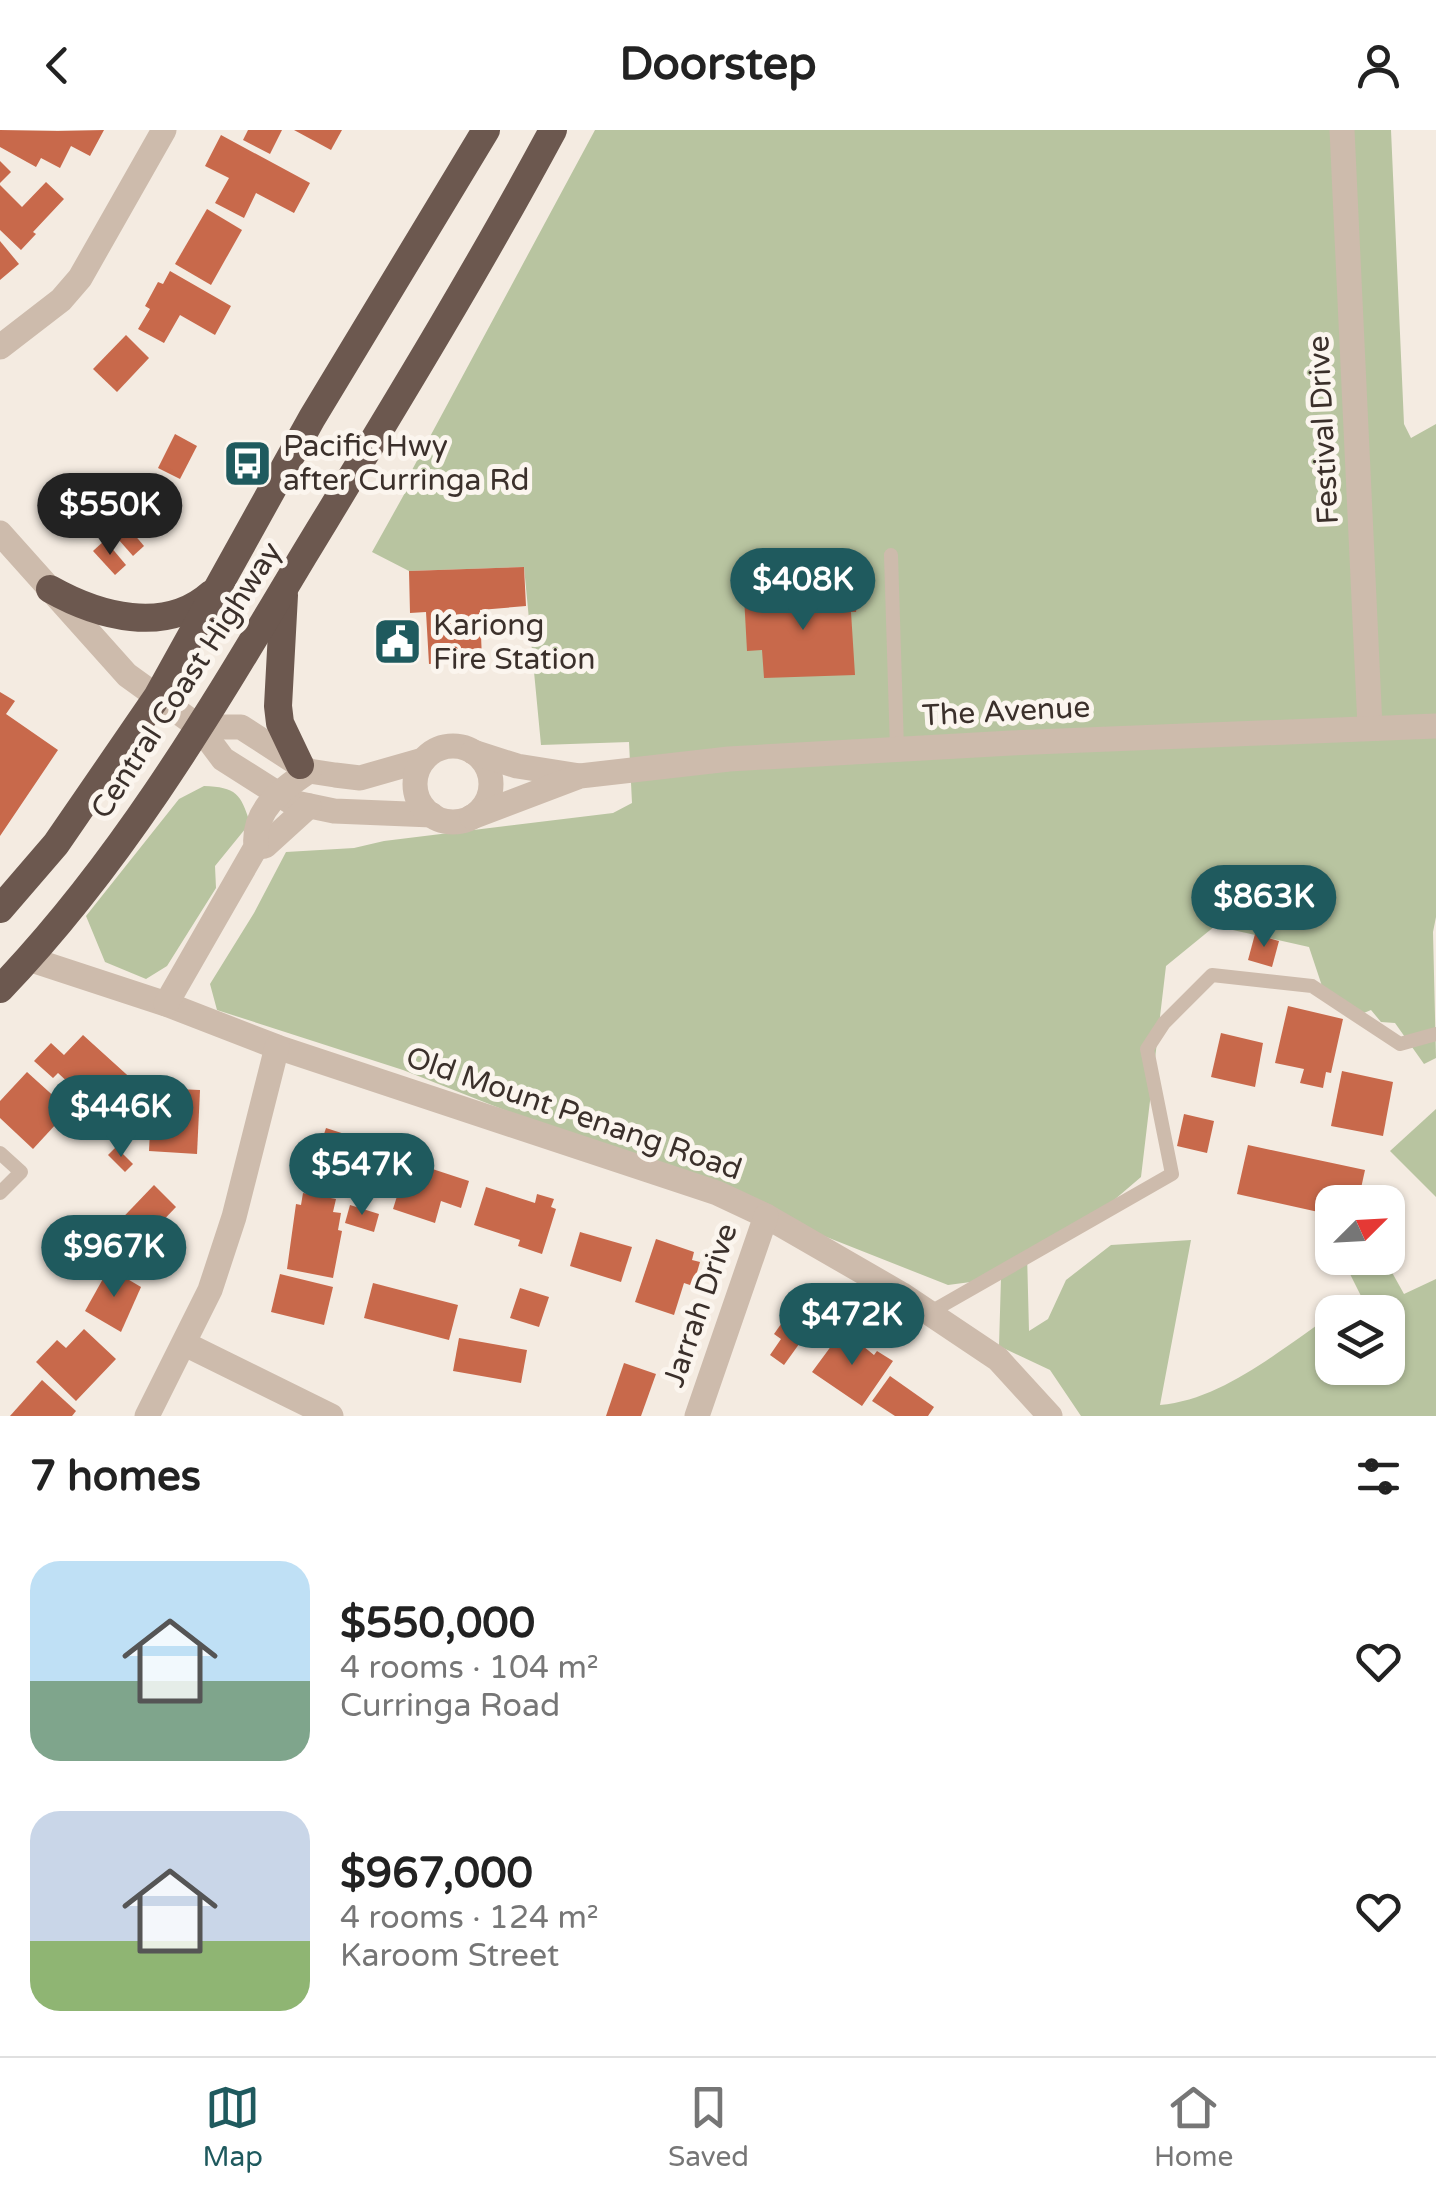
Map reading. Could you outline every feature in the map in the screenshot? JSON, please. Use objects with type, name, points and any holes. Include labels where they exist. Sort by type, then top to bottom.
[{"type":"highway","name":"Central Coast Highway","points":[[0,909],[56,844],[157,697],[312,418],[486,130]]},
{"type":"highway","name":"Central Coast Highway","points":[[0,988],[28,959],[167,781],[486,255],[553,130]]},
{"type":"highway","points":[[50,590],[74,603],[134,618],[170,617],[192,610],[220,586]]},
{"type":"highway","points":[[284,589],[280,724],[304,768]]},
{"type":"street","points":[[0,348],[60,300],[80,278],[164,130]]},
{"type":"street","name":"Festival Drive","points":[[1342,130],[1370,727]]},
{"type":"street","points":[[0,533],[126,675],[199,728],[223,759],[291,802],[334,811],[432,816],[447,822],[472,817],[484,805],[491,784],[483,760],[473,752],[450,746],[438,748],[424,760],[360,778],[304,768],[241,727],[199,728]]},
{"type":"street","name":"The Avenue","points":[[472,817],[580,776],[729,760],[1436,726]]},
{"type":"street","name":"The Avenue","points":[[473,752],[517,766],[580,776]]},
{"type":"street","points":[[424,760],[414,786],[417,798],[432,816]]},
{"type":"street","points":[[166,1004],[256,848],[255,838],[265,808],[304,768]]},
{"type":"street","points":[[256,848],[265,846],[308,806]]},
{"type":"street","name":"Old Mount Penang Road","points":[[28,959],[717,1193],[766,1216],[930,1313],[998,1359],[1050,1416]]},
{"type":"street","points":[[147,1416],[210,1290],[234,1217],[277,1046]]},
{"type":"street","name":"Jarrah Drive","points":[[697,1416],[766,1216]]},
{"type":"street","points":[[185,1344],[331,1416]]},
{"type":"lane","points":[[891,556],[898,749]]},
{"type":"lane","points":[[930,1313],[1172,1174],[1147,1049],[1164,1023],[1212,976],[1312,986],[1400,1044],[1436,1034]]},
{"type":"lane","points":[[0,1153],[20,1172],[0,1194]]},
{"type":"green space","points":[[595,130],[1391,130],[1404,424],[1411,438],[1436,424],[1436,1058],[1424,1064],[1395,1023],[1381,1022],[1371,1010],[1359,1015],[1326,998],[1309,947],[1215,926],[1166,966],[1141,1177],[1079,1230],[1027,1253],[1029,1331],[1048,1319],[1066,1280],[1111,1245],[1191,1240],[1160,1405],[1183,1401],[1229,1383],[1315,1327],[1315,1385],[1405,1385],[1405,1295],[1360,1295],[1350,1275],[1393,1275],[1404,1294],[1436,1279],[1436,1416],[1081,1416],[1050,1370],[999,1346],[1001,1278],[948,1285],[403,1070],[217,1010],[210,984],[286,852],[354,848],[613,813],[632,803],[629,742],[541,745],[524,567],[409,571],[372,552],[416,473],[412,470]]},
{"type":"green space","points":[[204,786],[236,794],[250,823],[215,866],[216,888],[167,966],[146,979],[105,962],[86,916],[179,799]]},
{"type":"green space","points":[[1436,1109],[1436,1197],[1390,1151]]},
{"type":"building","points":[[0,130],[104,130],[90,156],[71,146],[60,168],[41,158],[36,167],[0,147]]},
{"type":"building","points":[[248,130],[282,130],[270,154],[243,140]]},
{"type":"building","points":[[294,130],[342,130],[331,150]]},
{"type":"building","points":[[221,135],[310,183],[294,213],[256,193],[244,218],[215,203],[229,178],[205,166]]},
{"type":"building","points":[[0,161],[11,172],[0,183]]},
{"type":"building","points":[[46,182],[64,199],[21,250],[0,230],[0,185],[22,207]]},
{"type":"building","points":[[207,209],[242,230],[211,285],[175,264]]},
{"type":"building","points":[[0,241],[19,264],[0,280]]},
{"type":"building","points":[[170,271],[231,306],[215,335],[180,315],[164,343],[138,329],[150,309],[145,306],[158,282],[163,284]]},
{"type":"building","points":[[126,335],[149,358],[117,392],[93,369]]},
{"type":"building","points":[[175,434],[197,446],[180,479],[158,468]]},
{"type":"building","points":[[123,521],[144,546],[133,556],[111,531]]},
{"type":"building","points":[[105,540],[126,565],[115,575],[93,551]]},
{"type":"building","points":[[524,567],[526,606],[480,610],[482,660],[429,664],[426,612],[410,613],[409,571]]},
{"type":"building","points":[[847,584],[859,594],[856,612],[851,612],[855,675],[764,678],[762,650],[747,651],[744,596],[828,593]]},
{"type":"building","points":[[0,692],[15,701],[6,714],[58,750],[0,836]]},
{"type":"building","points":[[1255,934],[1279,941],[1272,967],[1248,960]]},
{"type":"building","points":[[1288,1006],[1343,1019],[1331,1073],[1326,1072],[1323,1088],[1300,1083],[1304,1069],[1275,1063]]},
{"type":"building","points":[[1221,1033],[1263,1043],[1255,1087],[1211,1077]]},
{"type":"building","points":[[83,1035],[136,1083],[115,1105],[98,1089],[87,1100],[58,1073],[53,1078],[34,1061],[51,1043],[64,1055]]},
{"type":"building","points":[[1342,1071],[1393,1082],[1383,1136],[1331,1126]]},
{"type":"building","points":[[27,1072],[69,1110],[33,1149],[0,1118],[0,1101]]},
{"type":"building","points":[[152,1088],[200,1090],[197,1154],[149,1151]]},
{"type":"building","points":[[1184,1114],[1214,1121],[1207,1153],[1177,1146]]},
{"type":"building","points":[[326,1128],[385,1147],[372,1190],[312,1171]]},
{"type":"building","points":[[1248,1145],[1365,1170],[1362,1185],[1315,1185],[1315,1211],[1237,1194]]},
{"type":"building","points":[[116,1147],[133,1164],[125,1172],[108,1155]]},
{"type":"building","points":[[408,1161],[469,1181],[461,1208],[441,1201],[435,1223],[393,1209]]},
{"type":"building","points":[[154,1185],[176,1207],[131,1254],[109,1232]]},
{"type":"building","points":[[486,1187],[535,1203],[537,1194],[554,1199],[551,1207],[556,1209],[542,1254],[518,1246],[520,1240],[474,1225]]},
{"type":"building","points":[[303,1193],[336,1199],[333,1212],[341,1213],[338,1230],[342,1231],[333,1278],[287,1269],[296,1204],[301,1205]]},
{"type":"building","points":[[350,1205],[379,1214],[374,1232],[345,1223]]},
{"type":"building","points":[[580,1232],[632,1247],[621,1282],[570,1266]]},
{"type":"building","points":[[656,1239],[694,1252],[692,1260],[700,1262],[693,1286],[684,1283],[674,1315],[635,1302]]},
{"type":"building","points":[[109,1268],[141,1287],[121,1332],[85,1311]]},
{"type":"building","points":[[280,1274],[333,1287],[324,1325],[271,1312]]},
{"type":"building","points":[[373,1283],[458,1305],[449,1340],[364,1318]]},
{"type":"building","points":[[520,1288],[549,1297],[539,1327],[510,1318]]},
{"type":"building","points":[[798,1300],[835,1327],[823,1344],[807,1333],[784,1365],[770,1355],[781,1339],[774,1334]]},
{"type":"building","points":[[84,1329],[116,1359],[76,1401],[36,1362],[57,1340],[66,1348]]},
{"type":"building","points":[[843,1330],[874,1355],[877,1351],[893,1361],[862,1406],[812,1372]]},
{"type":"building","points":[[459,1338],[527,1350],[521,1383],[453,1371]]},
{"type":"building","points":[[624,1363],[656,1374],[641,1416],[606,1416]]},
{"type":"building","points":[[890,1376],[934,1407],[928,1416],[895,1416],[872,1401]]},
{"type":"building","points":[[42,1380],[76,1411],[72,1416],[10,1416]]},
{"type":"place","name":"Pacific Hwy after Curringa Rd","points":[[248,463]]},
{"type":"place","name":"Kariong Fire Station","points":[[398,642]]}]
